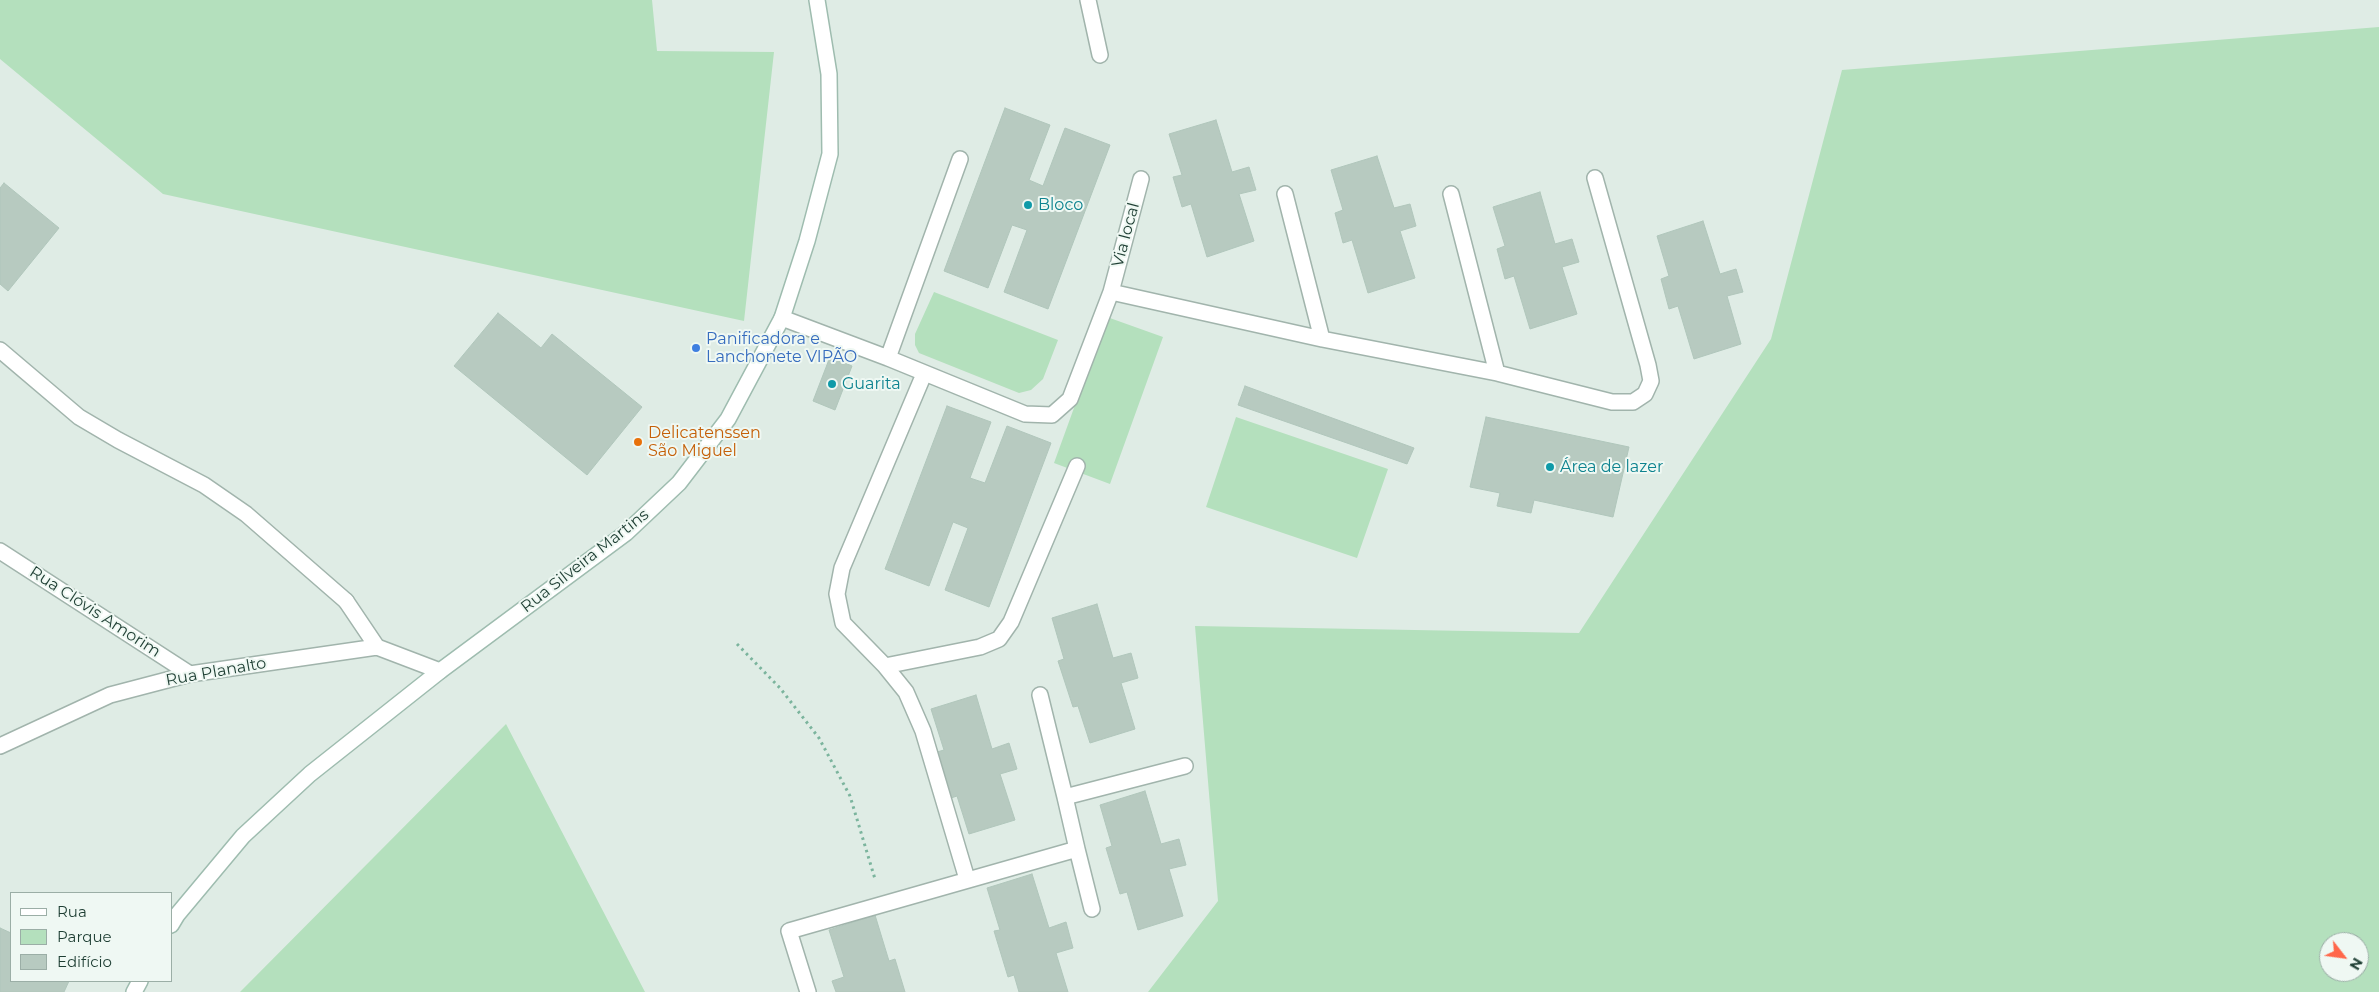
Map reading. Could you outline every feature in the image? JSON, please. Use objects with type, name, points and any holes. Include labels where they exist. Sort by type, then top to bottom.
[{"type":"main road","name":"Rua Silveira Martins","points":[[172,923],[243,836],[310,774],[440,671],[626,533],[679,483],[728,419],[782,318],[807,241],[830,154],[829,74],[817,0]]},
{"type":"main road","points":[[1088,0],[1100,56]]},
{"type":"main road","points":[[888,358],[960,159]]},
{"type":"main road","points":[[1111,292],[1322,339],[1497,374],[1612,402],[1633,402],[1646,394],[1651,381],[1595,178]]},
{"type":"main road","name":"Via local","points":[[782,318],[888,358],[1025,414],[1052,415],[1070,399],[1111,292],[1142,179]]},
{"type":"main road","points":[[1285,194],[1322,339]]},
{"type":"main road","points":[[1451,194],[1497,374]]},
{"type":"main road","points":[[0,350],[79,417],[118,440],[204,485],[246,514],[346,601],[377,647]]},
{"type":"main road","points":[[924,374],[842,568],[837,594],[843,623],[885,666],[906,692],[923,731],[967,879]]},
{"type":"main road","points":[[885,666],[980,647],[999,639],[1011,622],[1077,466]]},
{"type":"main road","name":"Rua Clóvis Amorim","points":[[0,550],[190,674]]},
{"type":"main road","name":"Rua Planalto","points":[[0,746],[110,695],[190,674],[377,647],[440,671]]},
{"type":"main road","points":[[1040,695],[1092,909]]},
{"type":"main road","points":[[1064,797],[1185,766]]},
{"type":"main road","points":[[808,992],[789,931],[1077,849]]},
{"type":"path","points":[[737,644],[780,688],[819,738],[850,796],[882,904]]},
{"type":"green space","points":[[0,0],[652,0],[657,51],[774,52],[744,321],[163,194],[0,59]]},
{"type":"green space","points":[[2379,27],[2379,992],[1148,992],[1218,901],[1195,626],[1579,633],[1771,339],[1842,70]]},
{"type":"green space","points":[[934,292],[1058,340],[1043,379],[1031,390],[1019,393],[919,353],[915,345],[915,334]]},
{"type":"green space","points":[[1107,317],[1163,337],[1110,484],[1054,463]]},
{"type":"green space","points":[[1236,417],[1388,469],[1357,558],[1206,507]]},
{"type":"green space","points":[[506,724],[645,992],[240,992]]},
{"type":"building","name":"Bloco","points":[[1005,108],[1050,125],[1029,180],[1043,186],[1065,128],[1110,145],[1048,309],[1004,292],[1027,230],[1012,225],[988,288],[944,271]]},
{"type":"building","points":[[1216,120],[1232,172],[1249,167],[1256,190],[1239,194],[1254,241],[1207,257],[1191,204],[1182,207],[1173,177],[1182,175],[1169,134]]},
{"type":"building","points":[[1377,156],[1394,208],[1410,204],[1416,226],[1400,231],[1415,278],[1368,293],[1352,240],[1343,243],[1335,213],[1343,210],[1331,170]]},
{"type":"building","points":[[4,183],[59,228],[8,291],[0,284],[0,188]]},
{"type":"building","points":[[1540,192],[1555,244],[1572,239],[1579,262],[1562,267],[1577,314],[1530,329],[1514,276],[1505,279],[1497,249],[1505,246],[1493,207]]},
{"type":"building","points":[[1703,221],[1720,274],[1736,269],[1743,292],[1727,296],[1741,344],[1694,359],[1678,306],[1669,309],[1661,279],[1669,276],[1657,236]]},
{"type":"building","points":[[498,313],[541,348],[552,334],[642,407],[587,475],[454,366]]},
{"type":"building","name":"Guarita","points":[[830,357],[852,366],[835,410],[813,401]]},
{"type":"building","points":[[1245,386],[1414,448],[1407,464],[1238,405]]},
{"type":"building","points":[[947,406],[991,422],[970,478],[985,483],[1007,426],[1051,443],[989,607],[945,590],[968,528],[953,522],[929,586],[885,569]]},
{"type":"building","name":"Área de lazer","points":[[1486,417],[1629,447],[1613,517],[1534,500],[1531,513],[1497,506],[1500,493],[1470,487]]},
{"type":"building","points":[[1097,604],[1113,658],[1131,653],[1138,678],[1121,683],[1135,729],[1090,743],[1078,706],[1073,707],[1058,661],[1064,659],[1052,618]]},
{"type":"building","points":[[976,695],[992,749],[1009,743],[1017,769],[1000,774],[1015,820],[969,834],[957,796],[951,798],[937,752],[944,750],[931,709]]},
{"type":"building","points":[[1145,791],[1161,844],[1179,839],[1186,865],[1169,869],[1183,916],[1138,930],[1127,892],[1120,894],[1106,848],[1112,846],[1100,805]]},
{"type":"building","points":[[1032,874],[1049,928],[1066,922],[1073,948],[1056,953],[1068,992],[1019,992],[1014,975],[1008,977],[994,931],[1000,930],[987,888]]},
{"type":"building","points":[[875,915],[889,961],[895,959],[905,992],[836,992],[832,981],[844,977],[829,930]]},
{"type":"building","points":[[0,928],[10,933],[10,982],[69,982],[64,992],[0,992]]},
{"type":"place","name":"Bloco","points":[[1028,205]]},
{"type":"place","name":"Panificadora e Lanchonete VIPÃO","points":[[696,348]]},
{"type":"place","name":"Guarita","points":[[832,384]]},
{"type":"place","name":"Delicatenssen São Miguel","points":[[638,442]]},
{"type":"place","name":"Área de lazer","points":[[1550,467]]}]
